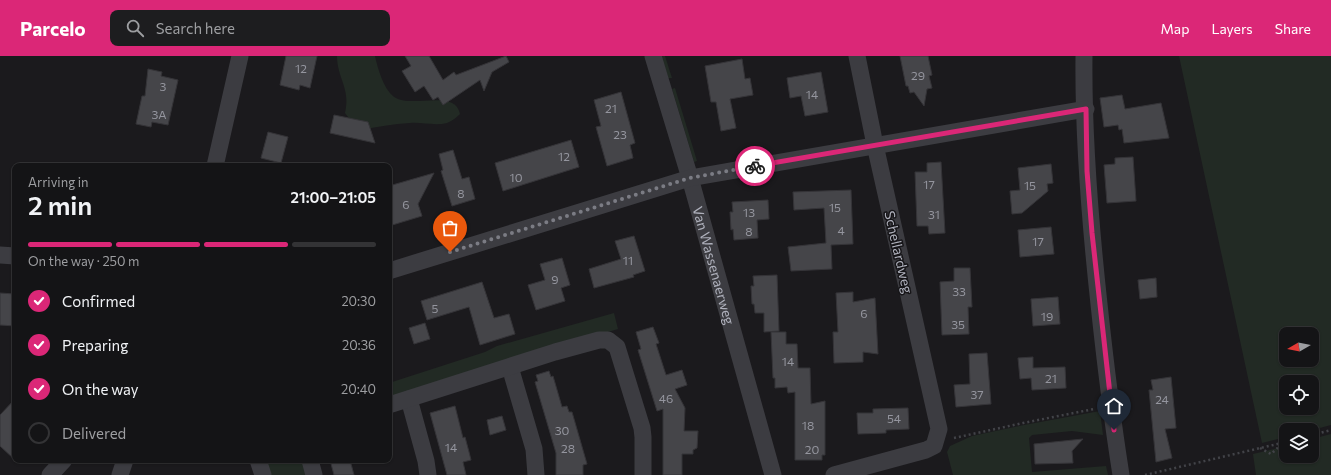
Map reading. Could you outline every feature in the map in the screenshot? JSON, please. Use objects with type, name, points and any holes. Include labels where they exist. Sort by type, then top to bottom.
[{"type":"street","points":[[216,163],[240,56]]},
{"type":"street","name":"Van Wassenaerweg","points":[[653,56],[690,178],[773,475]]},
{"type":"street","name":"Schellardweg","points":[[857,56],[875,145],[939,429],[935,444]]},
{"type":"street","points":[[1084,56],[1087,171],[1092,233],[1121,475]]},
{"type":"street","points":[[392,270],[690,178],[1086,109]]},
{"type":"street","points":[[0,255],[12,256]]},
{"type":"street","points":[[392,404],[555,352],[599,340],[608,340],[617,347],[642,428],[643,475]]},
{"type":"street","points":[[510,367],[534,449],[536,475]]},
{"type":"street","points":[[409,399],[426,461],[428,475]]},
{"type":"street","points":[[834,475],[926,450],[935,444]]},
{"type":"street","points":[[50,475],[61,463]]},
{"type":"street","points":[[120,475],[124,463]]},
{"type":"street","points":[[259,463],[263,475]]},
{"type":"street","points":[[311,463],[314,475]]},
{"type":"path","points":[[935,444],[1023,423],[1112,406]]},
{"type":"path","points":[[1319,433],[1331,430]]},
{"type":"path","points":[[1145,475],[1279,443]]},
{"type":"path","points":[[1260,448],[1271,454],[1279,447]]},
{"type":"shaded area","points":[[337,56],[375,56],[384,84],[394,97],[411,101],[442,100],[450,102],[456,106],[460,114],[451,121],[442,124],[404,123],[360,130],[345,113],[346,97],[339,71]]},
{"type":"shaded area","points":[[661,56],[665,56],[672,78],[668,78]]},
{"type":"shaded area","points":[[1179,56],[1331,56],[1331,425],[1319,428],[1319,423],[1279,423],[1279,439],[1262,443]]},
{"type":"shaded area","points":[[675,88],[697,161],[694,162],[672,89]]},
{"type":"shaded area","points":[[614,313],[618,329],[392,396],[392,382],[485,352],[497,346]]},
{"type":"shaded area","points":[[1100,411],[1103,435],[1072,431],[1032,435],[1029,438],[1032,472],[1106,466],[1108,475],[953,475],[947,452],[950,446],[972,436]]},
{"type":"shaded area","points":[[1331,434],[1331,475],[1256,475],[1253,454],[1279,448],[1279,463],[1319,463],[1319,437]]},
{"type":"shaded area","points":[[267,463],[305,463],[309,475],[270,475]]},
{"type":"building","points":[[286,56],[317,56],[310,88],[300,85],[299,90],[280,85]]},
{"type":"building","points":[[405,56],[429,56],[443,80],[454,72],[456,75],[506,56],[509,62],[492,72],[484,91],[480,80],[443,105],[438,97],[433,100],[424,86],[415,92],[402,71],[411,66]]},
{"type":"building","points":[[900,56],[928,56],[932,75],[929,76],[932,88],[927,89],[924,106],[914,92],[910,93],[908,86],[906,86]]},
{"type":"building","points":[[742,59],[745,79],[750,78],[753,95],[730,99],[736,128],[721,131],[716,102],[711,102],[705,66]]},
{"type":"building","points":[[148,69],[162,72],[161,76],[178,80],[168,125],[152,122],[151,127],[136,124],[142,96],[145,96]]},
{"type":"building","points":[[821,72],[828,112],[805,116],[801,96],[790,98],[787,78]]},
{"type":"building","points":[[621,92],[635,143],[630,145],[633,158],[607,166],[596,127],[601,126],[594,100]]},
{"type":"building","points":[[1122,95],[1125,109],[1161,103],[1169,138],[1124,143],[1122,129],[1119,130],[1118,125],[1104,127],[1100,98]]},
{"type":"building","points":[[334,115],[368,122],[375,143],[330,133]]},
{"type":"building","points":[[268,132],[288,137],[281,163],[261,158]]},
{"type":"building","points":[[571,140],[579,167],[503,191],[495,163]]},
{"type":"building","points":[[453,150],[462,179],[469,177],[475,199],[452,206],[441,171],[443,170],[439,154]]},
{"type":"building","points":[[1133,157],[1136,201],[1107,203],[1104,165],[1115,164],[1115,158]]},
{"type":"building","points":[[941,162],[945,233],[929,234],[928,226],[917,226],[915,172],[927,172],[927,163]]},
{"type":"building","points":[[1051,164],[1053,183],[1047,184],[1048,191],[1022,213],[1012,214],[1010,191],[1020,190],[1018,168]]},
{"type":"building","points":[[434,173],[418,204],[422,216],[392,225],[392,185]]},
{"type":"building","points":[[851,190],[853,244],[831,245],[832,269],[791,271],[788,247],[826,243],[824,208],[794,210],[793,192]]},
{"type":"building","points":[[768,200],[769,219],[757,220],[758,238],[734,240],[733,229],[731,230],[730,212],[733,212],[732,202]]},
{"type":"building","points":[[1051,227],[1054,254],[1020,257],[1018,230]]},
{"type":"building","points":[[634,236],[645,271],[633,275],[634,277],[594,288],[589,269],[621,259],[615,241]]},
{"type":"building","points":[[562,258],[570,285],[561,288],[565,301],[536,310],[528,285],[545,280],[540,264]]},
{"type":"building","points":[[954,268],[970,268],[972,307],[968,307],[969,334],[942,335],[940,282],[954,281]]},
{"type":"building","points":[[777,275],[779,331],[764,332],[764,313],[755,313],[754,304],[752,304],[751,286],[754,286],[753,276]]},
{"type":"building","points":[[1156,278],[1157,297],[1140,299],[1138,280]]},
{"type":"building","points":[[482,282],[494,318],[509,314],[515,334],[480,345],[469,307],[427,320],[421,301]]},
{"type":"building","points":[[853,292],[853,302],[875,298],[878,354],[863,352],[863,362],[834,363],[833,332],[838,332],[836,293]]},
{"type":"building","points":[[0,293],[12,294],[12,326],[0,325]]},
{"type":"building","points":[[1058,297],[1060,324],[1033,326],[1031,299]]},
{"type":"building","points":[[425,323],[430,339],[414,344],[409,328]]},
{"type":"building","points":[[653,327],[659,343],[656,344],[666,375],[682,370],[687,385],[675,389],[685,408],[684,431],[698,431],[697,448],[693,450],[693,454],[682,454],[682,475],[663,475],[663,409],[657,411],[638,350],[641,349],[636,332]]},
{"type":"building","points":[[771,332],[786,332],[786,344],[797,344],[798,368],[810,368],[811,404],[825,401],[825,455],[822,455],[822,460],[795,460],[795,392],[788,393],[787,387],[775,388],[775,378],[773,378]]},
{"type":"building","points":[[987,353],[991,404],[956,407],[954,385],[970,384],[969,354]]},
{"type":"building","points":[[1033,357],[1033,368],[1065,367],[1066,388],[1032,390],[1031,378],[1020,379],[1018,358]]},
{"type":"building","points":[[549,371],[551,377],[553,376],[562,407],[567,406],[569,412],[572,412],[587,464],[583,465],[583,475],[556,475],[556,453],[535,382],[538,381],[536,375]]},
{"type":"building","points":[[1171,377],[1176,428],[1165,429],[1172,458],[1156,462],[1149,390],[1153,390],[1151,380]]},
{"type":"building","points":[[12,402],[12,457],[0,446],[0,415]]},
{"type":"building","points":[[455,406],[463,438],[465,437],[471,460],[463,462],[466,475],[447,475],[430,413]]},
{"type":"building","points":[[908,408],[909,429],[886,430],[886,433],[858,434],[857,413],[873,413],[873,409]]},
{"type":"building","points":[[502,416],[506,430],[490,435],[487,420]]},
{"type":"building","points":[[1083,439],[1072,451],[1073,463],[1035,464],[1034,444]]},
{"type":"building","points":[[331,463],[351,463],[354,475],[334,475]]},
{"type":"way so far","points":[[450,252],[690,178],[755,166]]},
{"type":"route","points":[[755,166],[1086,109],[1087,171],[1092,233],[1114,430]]}]
